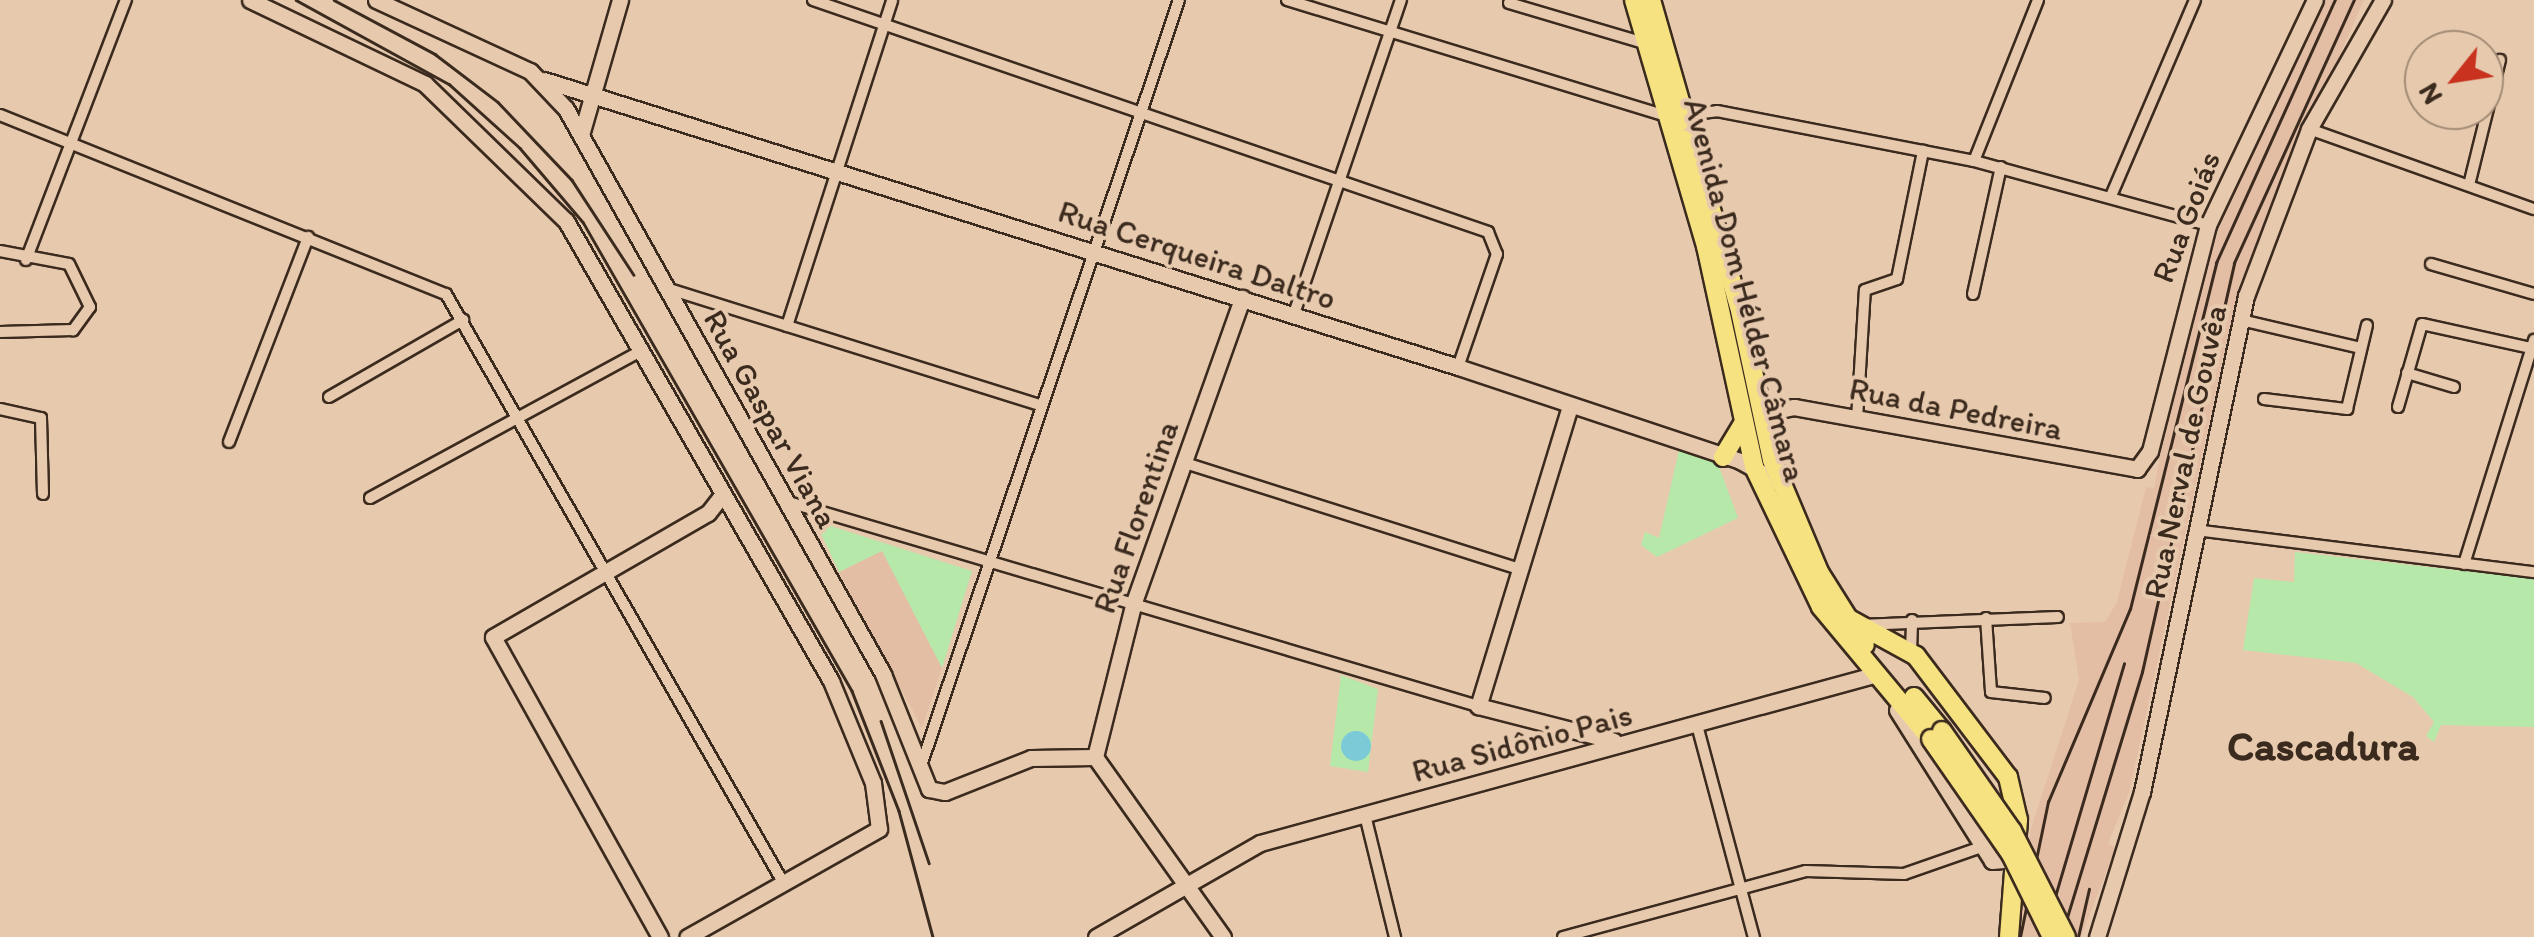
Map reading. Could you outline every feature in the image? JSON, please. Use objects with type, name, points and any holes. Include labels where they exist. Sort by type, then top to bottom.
[{"type":"main road","points":[[250,0],[390,63],[447,103],[566,220],[831,681],[872,783],[879,829],[687,937]]},
{"type":"main road","name":"Rua Cerqueira Daltro","points":[[376,0],[539,78],[1458,367],[1754,467],[1780,483]]},
{"type":"main road","points":[[581,136],[620,0]]},
{"type":"main road","name":"Avenida Dom Hélder Câmara","points":[[1634,0],[1678,116],[1780,483],[1852,621],[1936,735]]},
{"type":"main road","name":"Avenida Dom Hélder Câmara","points":[[1652,0],[1754,467],[1813,594],[1882,679],[1936,735]]},
{"type":"main road","name":"Rua Goiás","points":[[2142,465],[2208,225],[2316,0]]},
{"type":"main road","name":"Rua Nerval de Gouvêa","points":[[2098,937],[2142,792],[2240,320],[2309,130],[2383,0]]},
{"type":"main road","name":"Rua Gaspar Viana","points":[[539,78],[581,136],[883,674],[920,767],[940,793],[1031,758],[1095,756]]},
{"type":"main road","name":"Rua Florentina","points":[[1095,756],[1134,602],[1242,298]]},
{"type":"main road","points":[[1570,406],[1517,568],[1478,706],[1597,742],[1637,740]]},
{"type":"main road","name":"Rua da Pedreira","points":[[1762,414],[1784,406],[2142,465]]},
{"type":"main road","points":[[1723,457],[1743,423]]},
{"type":"main road","points":[[660,937],[493,637],[702,516],[723,494]]},
{"type":"main road","points":[[702,516],[741,524]]},
{"type":"main road","points":[[1852,621],[1911,652],[2008,777],[2016,858],[2009,937]]},
{"type":"main road","name":"Avenida Dom Hélder Câmara","points":[[1882,679],[1986,846]]},
{"type":"main road","name":"Rua Sidônio Pais","points":[[1108,932],[1186,880],[1249,847],[1637,740],[1882,679]]},
{"type":"main road","points":[[1936,735],[2011,854],[2052,937]]},
{"type":"main road","points":[[1936,735],[2012,831],[2066,937]]},
{"type":"main road","points":[[1095,756],[1223,937]]},
{"type":"main road","points":[[1986,846],[1996,863],[2016,858]]},
{"type":"street","points":[[26,260],[126,0]]},
{"type":"street","points":[[813,0],[1340,179],[1492,235],[1495,262],[1458,367]]},
{"type":"street","points":[[787,326],[892,0]]},
{"type":"street","points":[[920,767],[1089,249],[1179,0]]},
{"type":"street","points":[[1288,0],[1678,116],[1718,111],[1974,161],[2208,225]]},
{"type":"street","points":[[1294,314],[1401,0]]},
{"type":"street","points":[[1974,161],[2038,0]]},
{"type":"street","points":[[2111,196],[2195,0]]},
{"type":"street","points":[[1509,3],[1648,44]]},
{"type":"street","points":[[0,115],[435,286],[463,320],[520,417],[784,884]]},
{"type":"street","points":[[2309,130],[2534,208]]},
{"type":"street","points":[[2469,185],[2483,130]]},
{"type":"street","points":[[1857,418],[1865,290],[1897,280],[1923,151]]},
{"type":"street","points":[[1972,294],[2001,167]]},
{"type":"street","points":[[229,442],[308,237]]},
{"type":"street","points":[[0,251],[26,260],[69,264],[89,319],[73,330],[0,332]]},
{"type":"street","points":[[2431,264],[2534,294]]},
{"type":"street","points":[[666,288],[1037,404]]},
{"type":"street","points":[[329,398],[463,320]]},
{"type":"street","points":[[2240,320],[2360,348]]},
{"type":"street","points":[[2398,407],[2422,324],[2533,344],[2464,564]]},
{"type":"street","points":[[2264,399],[2344,410],[2367,325]]},
{"type":"street","points":[[370,498],[643,350]]},
{"type":"street","points":[[2407,374],[2454,387]]},
{"type":"street","points":[[0,409],[41,418],[43,494]]},
{"type":"street","points":[[1182,462],[1517,568]]},
{"type":"street","points":[[785,501],[1478,706]]},
{"type":"street","points":[[2194,530],[2534,572]]},
{"type":"street","points":[[1852,621],[2058,616]]},
{"type":"street","points":[[1986,618],[1991,692],[2045,698]]},
{"type":"street","points":[[1911,652],[1912,620]]},
{"type":"street","points":[[1697,725],[1754,937]]},
{"type":"street","points":[[1365,815],[1395,937]]},
{"type":"street","points":[[1562,937],[1742,895],[1806,871],[1922,871],[1986,846]]},
{"type":"shaded area","points":[[2325,0],[2364,0],[2239,285],[2129,793],[2108,844],[2116,847],[2081,937],[2016,937],[2030,832],[2079,680],[2070,623],[2105,622],[2117,602],[2146,487],[2154,488],[2190,306],[2241,170]]},
{"type":"shaded area","points":[[882,550],[942,668],[922,728],[839,572]]},
{"type":"green space","points":[[1679,450],[1718,464],[1738,518],[1657,557],[1641,545],[1645,532],[1659,538]]},
{"type":"green space","points":[[815,521],[972,571],[942,668],[882,551],[839,572]]},
{"type":"green space","points":[[2295,552],[2534,579],[2534,727],[2441,725],[2434,742],[2426,736],[2434,722],[2413,697],[2356,663],[2243,650],[2254,578],[2294,582]]},
{"type":"green space","points":[[1341,675],[1378,689],[1368,772],[1330,766]]},
{"type":"water","points":[[1356,731],[1366,736],[1371,746],[1366,756],[1356,761],[1346,756],[1341,746],[1346,736]]},
{"type":"railway","points":[[296,0],[449,84],[520,148],[583,222],[852,691],[899,811],[933,937]]},
{"type":"railway","points":[[334,0],[435,54],[498,102],[572,180],[634,275]]},
{"type":"railway","points":[[2020,937],[2048,802],[2130,609],[2216,263],[2335,0]]},
{"type":"railway","points":[[2061,937],[2142,672],[2234,263],[2354,0]]},
{"type":"railway","points":[[2043,937],[2124,664]]},
{"type":"railway","points":[[881,721],[929,863]]},
{"type":"railway","points":[[2078,937],[2089,889]]},
{"type":"district","name":"Cascadura","points":[[2323,746]]}]
